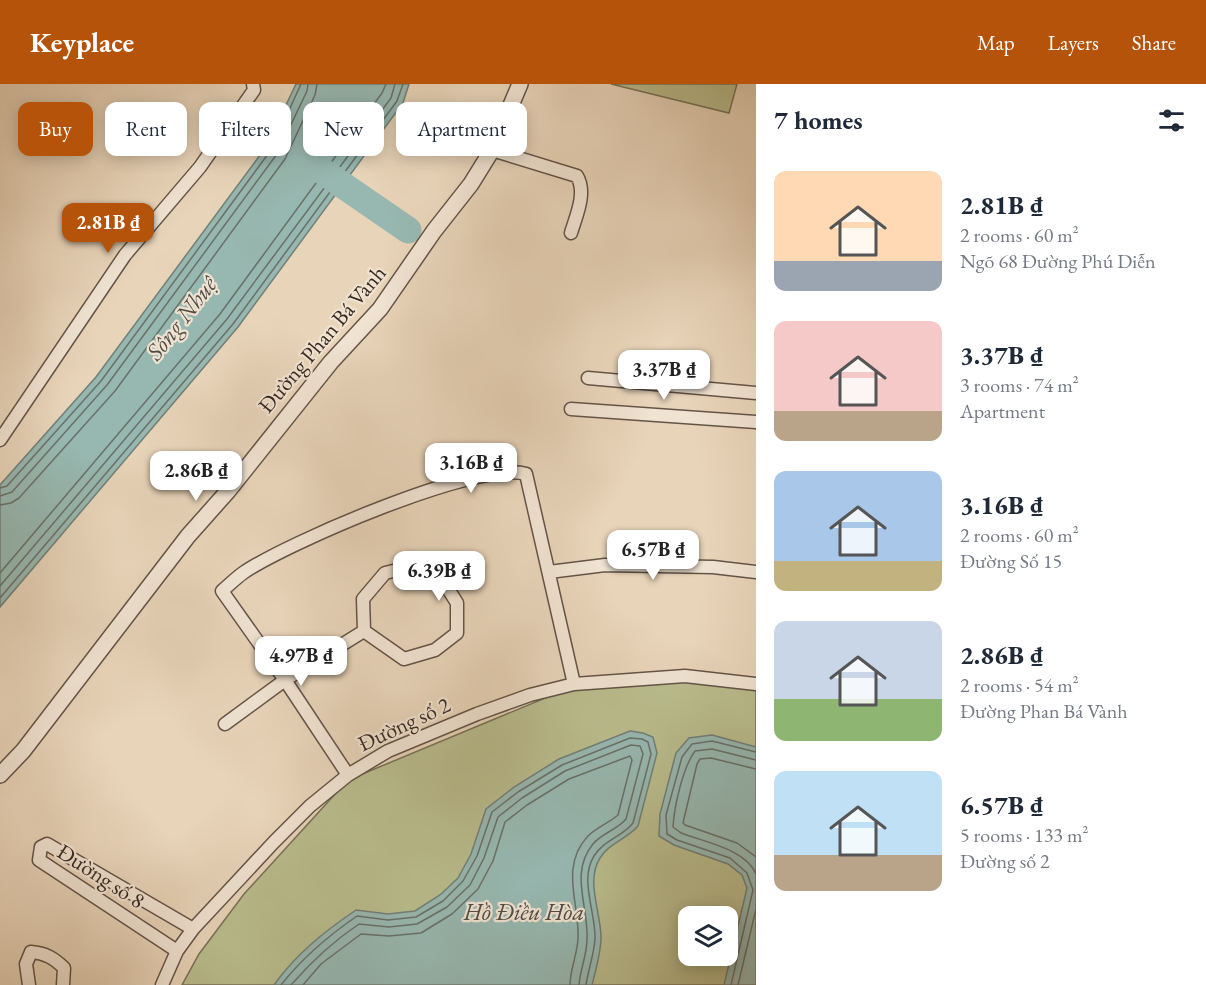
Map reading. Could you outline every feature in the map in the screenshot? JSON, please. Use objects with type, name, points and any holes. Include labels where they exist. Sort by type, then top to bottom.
[{"type":"street","points":[[0,440],[125,255],[200,167],[254,90],[254,84]]},
{"type":"street","name":"Đường Phan Bá Vành","points":[[512,102],[520,84]]},
{"type":"street","name":"Đường Phan Bá Vành","points":[[0,775],[23,751],[188,536],[228,491],[331,362],[381,309],[434,231],[471,184],[488,156]]},
{"type":"street","points":[[512,156],[577,176],[582,191],[571,233]]},
{"type":"street","points":[[588,378],[756,393]]},
{"type":"street","points":[[571,409],[756,422]]},
{"type":"street","points":[[348,775],[222,591],[243,573],[264,561],[407,498],[485,474],[516,471],[526,474],[574,684]]},
{"type":"street","points":[[414,566],[438,573],[457,603],[457,633],[435,650],[404,659],[364,631],[363,599],[385,573],[414,566]]},
{"type":"street","points":[[549,572],[605,566],[712,567],[756,572]]},
{"type":"street","points":[[225,724],[285,680],[364,631]]},
{"type":"street","name":"Đường số 2","points":[[162,985],[177,951],[193,929],[309,806],[348,775],[388,751],[455,722],[530,695],[574,684],[685,676],[756,684]]},
{"type":"street","name":"Đường số 8","points":[[177,951],[39,860],[41,847],[47,844],[193,929]]},
{"type":"street","points":[[29,985],[26,964],[31,952],[42,953],[56,960],[64,968],[63,985]]},
{"type":"green space","points":[[611,84],[737,84],[729,113]]},
{"type":"green space","points":[[685,679],[756,688],[756,985],[182,985],[199,954],[244,894],[348,780],[574,686]]},
{"type":"water","name":"Sông Nhuệ","points":[[296,84],[409,84],[403,102],[396,102],[396,113],[384,129],[384,102],[303,102],[303,156],[364,156],[238,327],[0,607],[0,485],[96,377],[259,156],[291,156],[291,102],[287,102]]},
{"type":"water","name":"Hồ Điều Hòa","points":[[630,731],[653,737],[657,753],[638,826],[608,848],[596,867],[594,888],[601,940],[592,985],[274,985],[312,944],[356,910],[388,914],[415,911],[440,895],[458,878],[471,854],[486,809],[514,787],[559,759]]},
{"type":"water","points":[[712,735],[756,747],[756,985],[724,985],[729,966],[738,966],[738,926],[747,888],[742,875],[728,864],[674,845],[659,836],[660,814],[676,753],[689,738]]},
{"type":"waterway","points":[[312,164],[408,230]]}]
